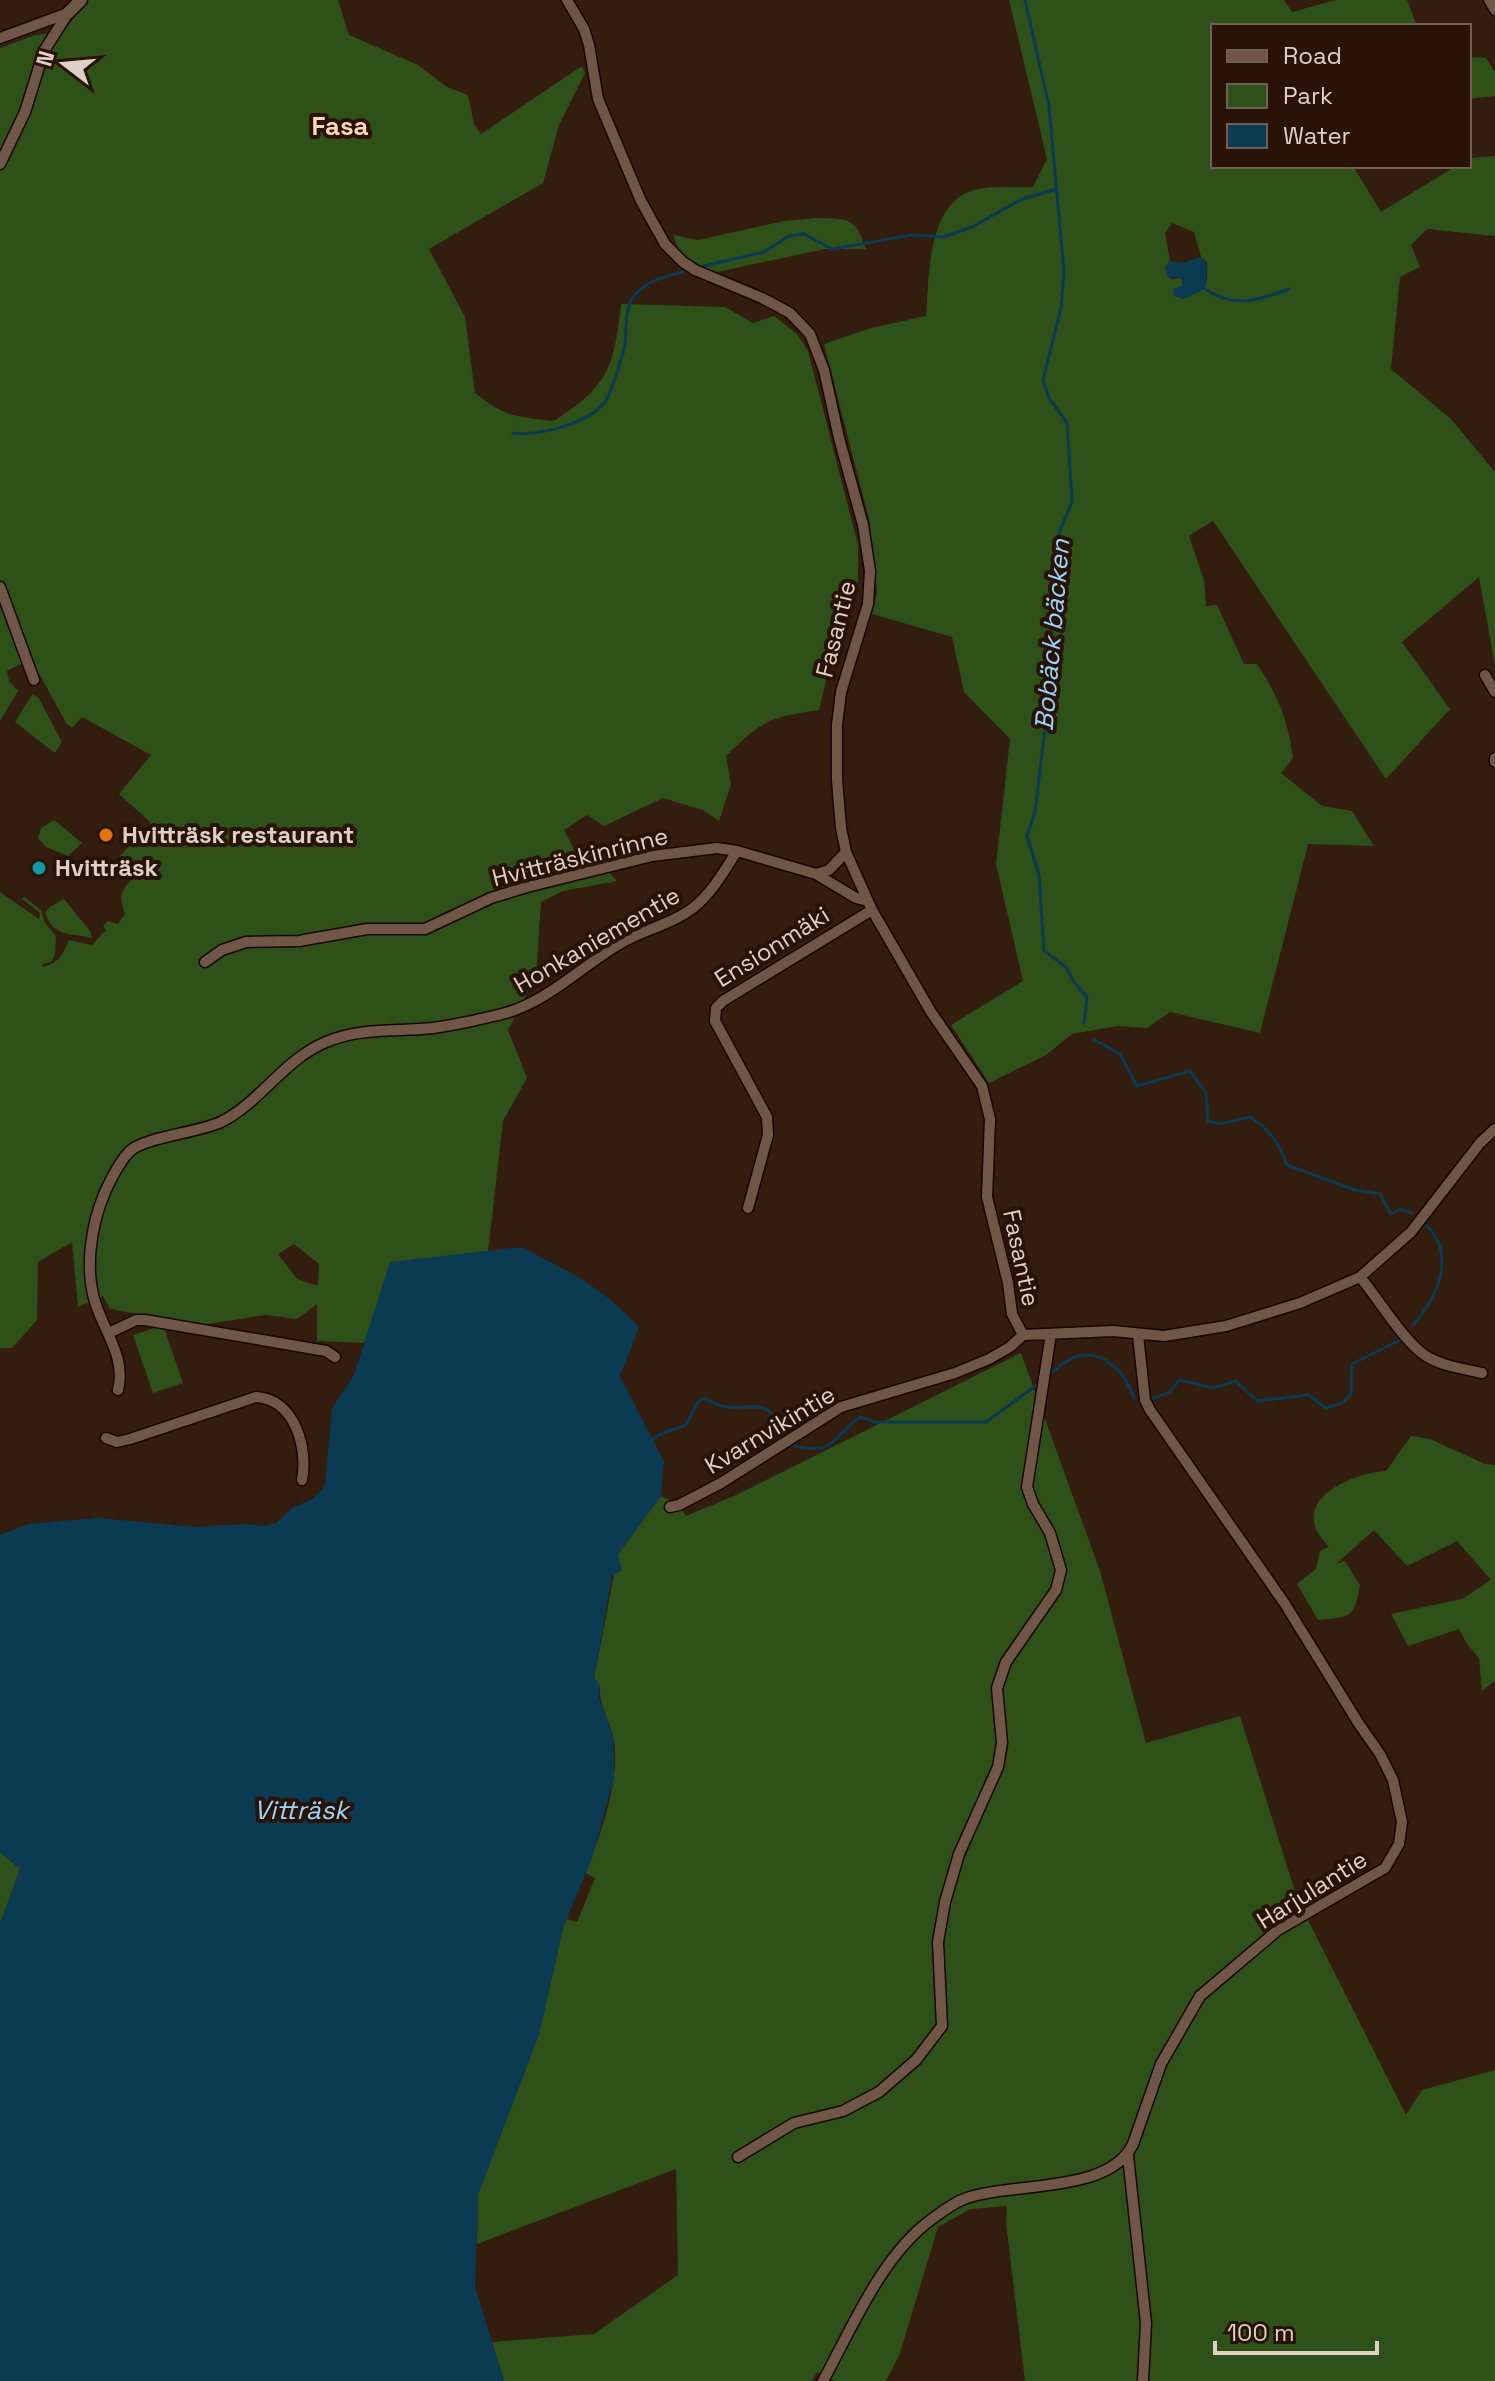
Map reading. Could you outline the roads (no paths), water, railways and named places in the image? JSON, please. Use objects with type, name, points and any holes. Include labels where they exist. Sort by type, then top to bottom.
[{"type":"street","points":[[0,164],[25,112],[44,51],[68,13],[81,0]]},
{"type":"street","name":"Fasantie","points":[[567,0],[584,29],[598,99],[641,201],[665,244],[695,270],[790,313],[810,334],[824,370],[863,525],[870,571],[868,604],[841,692],[837,725],[841,828],[846,852],[870,905],[931,1012],[987,1098],[991,1150],[987,1197],[1008,1283],[1012,1314],[1023,1335]]},
{"type":"street","points":[[1489,0],[1495,10]]},
{"type":"street","points":[[0,38],[68,13]]},
{"type":"street","points":[[0,587],[34,680]]},
{"type":"street","points":[[1485,675],[1495,692]]},
{"type":"street","name":"Hvitträskinrinne","points":[[205,962],[222,950],[246,942],[299,941],[367,929],[425,929],[491,898],[527,887],[652,856],[717,848],[737,851]]},
{"type":"street","points":[[737,851],[816,874],[870,905]]},
{"type":"street","name":"Honkaniementie","points":[[118,1390],[121,1378],[118,1354],[95,1302],[90,1275],[96,1217],[117,1169],[130,1150],[146,1142],[197,1131],[241,1111],[280,1071],[325,1042],[355,1033],[436,1028],[519,1009],[626,940],[672,922],[694,907],[711,890],[737,851]]},
{"type":"street","points":[[816,874],[829,870],[846,852]]},
{"type":"street","name":"Ensionmäki","points":[[748,1208],[768,1125],[745,1074],[715,1021],[716,1008],[870,905]]},
{"type":"street","points":[[1023,1335],[1113,1331],[1164,1336],[1226,1326],[1300,1303],[1360,1277],[1411,1232],[1480,1143],[1495,1129]]},
{"type":"street","points":[[1360,1277],[1426,1356],[1455,1368],[1482,1373]]},
{"type":"street","points":[[109,1333],[136,1320],[145,1320],[326,1351],[335,1357]]},
{"type":"street","points":[[738,2157],[794,2123],[843,2111],[879,2092],[916,2060],[942,2026],[938,1942],[945,1902],[959,1854],[998,1767],[1002,1743],[997,1688],[1006,1662],[1056,1590],[1061,1570],[1050,1533],[1027,1487],[1051,1334]]},
{"type":"street","name":"Kvarnvikintie","points":[[670,1507],[721,1483],[841,1407],[955,1373],[989,1359],[1023,1335]]},
{"type":"street","name":"Harjulantie","points":[[1128,2156],[1161,2064],[1200,1996],[1278,1930],[1385,1868],[1399,1844],[1402,1822],[1393,1780],[1380,1754],[1285,1604],[1156,1422],[1145,1400],[1138,1335]]},
{"type":"street","points":[[106,1438],[117,1442],[130,1439],[256,1397],[265,1398],[284,1409],[293,1421],[305,1463],[302,1480]]},
{"type":"street","points":[[823,2381],[890,2260],[929,2221],[962,2200],[993,2191],[1087,2178],[1128,2156]]},
{"type":"street","points":[[1128,2156],[1146,2323],[1143,2381]]},
{"type":"water","points":[[1204,258],[1207,268],[1205,289],[1184,299],[1174,296],[1173,289],[1182,286],[1183,281],[1179,277],[1168,278],[1165,267],[1170,261],[1183,263]]},
{"type":"water","name":"Vitträsk","points":[[522,1247],[598,1290],[639,1327],[620,1376],[664,1462],[661,1496],[618,1554],[622,1570],[612,1576],[594,1678],[600,1686],[599,1697],[613,1736],[614,1778],[592,1858],[563,1928],[539,2034],[478,2195],[475,2287],[504,2381],[0,2381],[0,1924],[20,1869],[0,1852],[0,1535],[28,1524],[98,1518],[195,1527],[276,1523],[293,1507],[311,1500],[325,1486],[332,1408],[354,1375],[390,1262]]},
{"type":"waterway","name":"Bobäck bäcken","points":[[1025,0],[1049,106],[1064,272],[1061,308],[1043,380],[1049,398],[1067,423],[1072,501],[1058,536],[1046,719],[1035,812],[1027,836],[1039,875],[1044,951],[1066,967],[1087,997],[1084,1023]]},
{"type":"waterway","points":[[704,266],[764,252],[789,236],[804,234],[832,249],[912,235],[944,237],[972,227],[1022,199],[1057,189]]},
{"type":"waterway","points":[[513,433],[536,433],[562,427],[597,410],[607,398],[623,355],[627,315],[634,296],[650,283],[683,272]]},
{"type":"waterway","points":[[1205,289],[1236,301],[1257,299],[1289,289]]},
{"type":"waterway","name":"Bobäck bäcken","points":[[1093,1039],[1120,1054],[1137,1086],[1190,1071],[1206,1093],[1208,1121],[1220,1124],[1250,1117],[1273,1137],[1287,1165],[1355,1190],[1380,1194],[1391,1214],[1400,1209],[1412,1213]]},
{"type":"waterway","name":"Bobäck bäcken","points":[[1413,1325],[1436,1289],[1442,1262],[1435,1236],[1425,1224]]},
{"type":"waterway","name":"Bobäck bäcken","points":[[1153,1399],[1169,1392],[1180,1380],[1213,1388],[1236,1381],[1257,1401],[1309,1395],[1326,1408],[1342,1403],[1351,1394],[1352,1364],[1400,1340]]},
{"type":"waterway","name":"Bobäck bäcken","points":[[1052,1372],[1075,1357],[1095,1356],[1104,1359],[1119,1372],[1134,1398]]},
{"type":"waterway","name":"Bobäck bäcken","points":[[795,1446],[826,1446],[860,1417],[875,1422],[986,1422],[1038,1384]]},
{"type":"waterway","name":"Bobäck bäcken","points":[[652,1440],[686,1425],[697,1403],[704,1398],[725,1407],[768,1410],[785,1434]]},
{"type":"place","name":"Hvitträsk restaurant","points":[[106,835]]},
{"type":"place","name":"Hvitträsk","points":[[39,868]]},
{"type":"district","name":"Fasa","points":[[340,126]]}]
